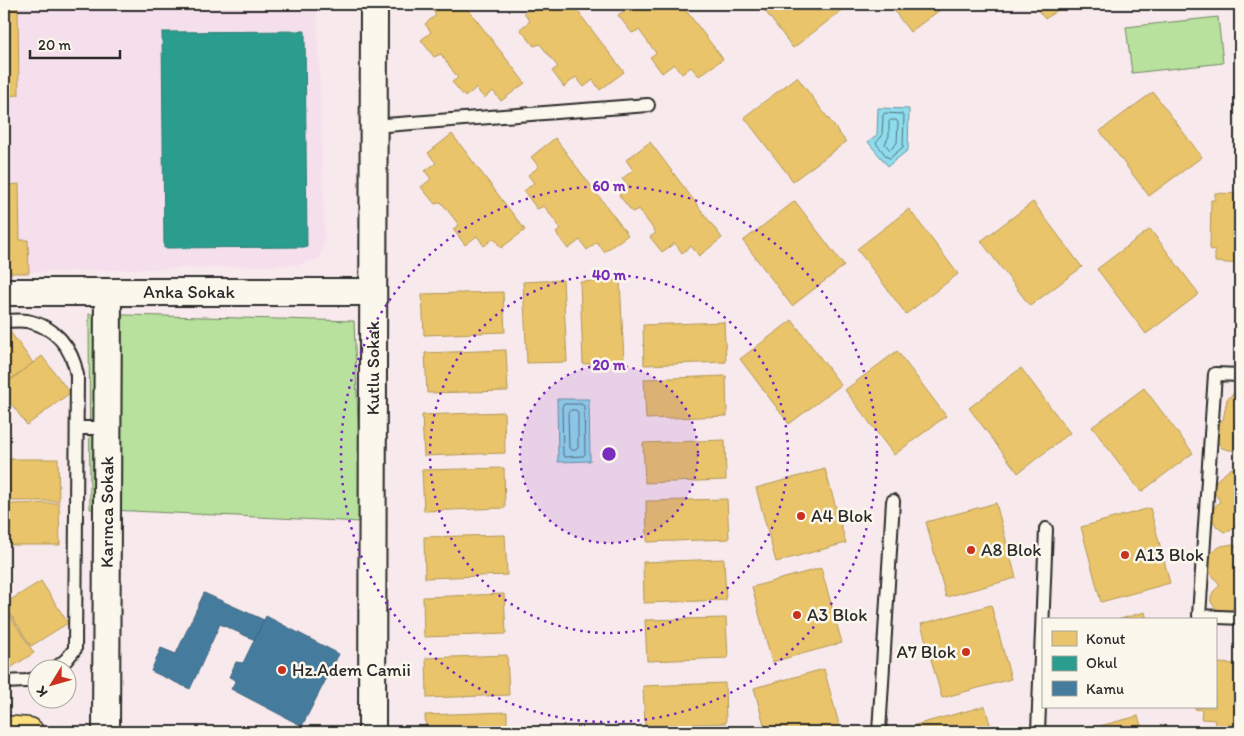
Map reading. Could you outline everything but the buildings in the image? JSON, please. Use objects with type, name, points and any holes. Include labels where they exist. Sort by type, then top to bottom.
[{"type":"main road","points":[[4,730],[29,732]]},
{"type":"street","name":"Kutlu Sokak","points":[[372,732],[374,4]]},
{"type":"street","name":"Anka Sokak","points":[[4,292],[373,292]]},
{"type":"street","name":"Karınca Sokak","points":[[106,732],[108,292]]},
{"type":"lane","points":[[373,126],[648,105]]},
{"type":"lane","points":[[4,321],[26,321],[39,324],[51,331],[69,350],[77,375],[75,649],[68,658]]},
{"type":"lane","points":[[1240,375],[1215,374],[1199,616],[1240,618]]},
{"type":"lane","points":[[77,428],[108,428]]},
{"type":"lane","points":[[879,732],[894,501]]},
{"type":"lane","points":[[1042,618],[1046,529]]},
{"type":"lane","points":[[1038,732],[1042,630]]},
{"type":"lane","points":[[4,682],[28,680]]},
{"type":"shaded area","points":[[4,4],[317,4],[325,241],[319,259],[297,265],[4,273]]},
{"type":"green space","points":[[1218,17],[1223,63],[1132,73],[1126,27]]},
{"type":"green space","points":[[89,314],[354,321],[362,522],[90,509]]},
{"type":"water","points":[[878,108],[909,109],[908,150],[888,166],[868,142],[877,135]]},
{"type":"water","points":[[557,399],[589,399],[590,461],[558,462]]},
{"type":"place","name":"A4 Blok","points":[[801,516]]},
{"type":"place","name":"A8 Blok","points":[[971,550]]},
{"type":"place","name":"A13 Blok","points":[[1125,555]]},
{"type":"place","name":"A3 Blok","points":[[797,615]]},
{"type":"place","name":"A7 Blok","points":[[966,652]]},
{"type":"place","name":"Hz.Adem Camii","points":[[282,670]]}]
